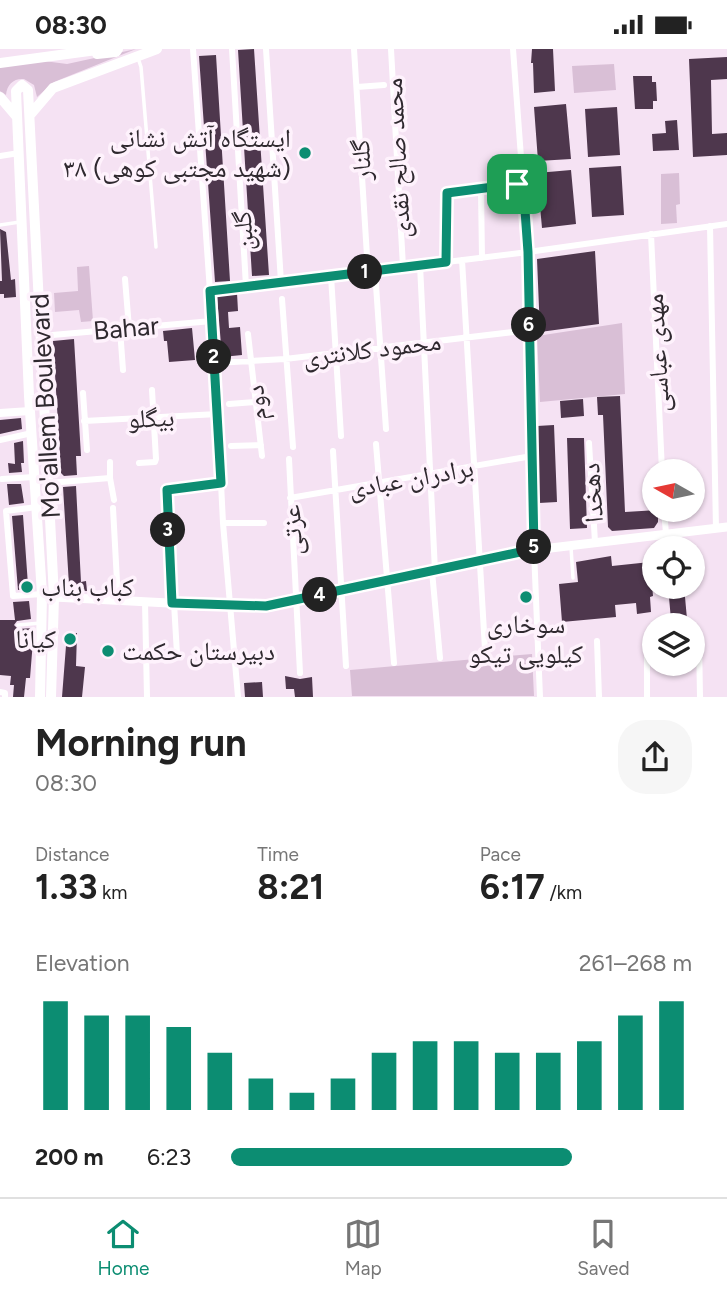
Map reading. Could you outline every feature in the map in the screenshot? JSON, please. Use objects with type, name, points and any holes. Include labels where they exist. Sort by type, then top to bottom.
[{"type":"highway","points":[[0,63],[104,49]]},
{"type":"highway","points":[[78,53],[85,56],[116,52],[118,49]]},
{"type":"main road","points":[[30,115],[53,88],[157,49]]},
{"type":"main road","name":"Mo'allem Boulevard","points":[[40,697],[42,594],[30,411],[16,91],[22,85],[29,90],[54,597],[51,697]]},
{"type":"main road","points":[[2,101],[17,117]]},
{"type":"main road","points":[[54,597],[266,606],[534,549],[727,527]]},
{"type":"street","points":[[192,49],[215,363],[223,523],[238,697]]},
{"type":"street","name":"گلبن","points":[[232,49],[246,286]]},
{"type":"street","points":[[266,49],[281,282]]},
{"type":"street","name":"گلنار","points":[[355,49],[371,271],[386,429]]},
{"type":"street","name":"محمد صالح نقدی","points":[[391,49],[403,267]]},
{"type":"street","points":[[513,49],[528,252],[540,697]]},
{"type":"street","points":[[357,87],[384,85]]},
{"type":"street","points":[[0,156],[19,153]]},
{"type":"street","points":[[446,262],[447,193],[523,183]]},
{"type":"street","points":[[481,189],[482,258]]},
{"type":"street","points":[[210,291],[528,252],[727,223]]},
{"type":"street","points":[[710,226],[716,529]]},
{"type":"street","name":"مهدی عباسی","points":[[651,235],[661,459]]},
{"type":"street","points":[[462,260],[485,649]]},
{"type":"street","points":[[420,265],[433,571],[440,658]]},
{"type":"street","points":[[331,276],[341,436]]},
{"type":"street","points":[[125,279],[129,328]]},
{"type":"street","points":[[282,299],[293,447]]},
{"type":"street","name":"Bahar","points":[[41,336],[212,321]]},
{"type":"street","points":[[120,329],[123,370]]},
{"type":"street","name":"محمود کلانتری","points":[[215,363],[285,359],[530,330]]},
{"type":"street","name":"دوم","points":[[248,334],[262,456]]},
{"type":"street","points":[[139,463],[156,461],[152,390]]},
{"type":"street","points":[[83,393],[87,450]]},
{"type":"street","points":[[229,404],[255,402]]},
{"type":"street","points":[[0,413],[30,411]]},
{"type":"street","name":"بیگلو","points":[[84,421],[218,414]]},
{"type":"street","points":[[0,440],[32,433]]},
{"type":"street","name":"دهخدا","points":[[589,443],[595,542]]},
{"type":"street","points":[[376,444],[394,663]]},
{"type":"street","name":"دوم","points":[[231,446],[261,445]]},
{"type":"street","points":[[333,451],[346,666]]},
{"type":"street","name":"برادران عبادی","points":[[290,498],[532,456]]},
{"type":"street","name":"عزتی","points":[[289,459],[300,673]]},
{"type":"street","points":[[110,462],[114,500]]},
{"type":"street","points":[[2,479],[34,477]]},
{"type":"street","points":[[48,482],[110,478]]},
{"type":"street","points":[[177,655],[167,490],[221,483]]},
{"type":"street","points":[[37,507],[6,511],[13,596],[42,594]]},
{"type":"street","points":[[113,508],[118,600]]},
{"type":"street","points":[[665,522],[666,534]]},
{"type":"street","points":[[223,523],[264,523]]},
{"type":"street","points":[[145,602],[147,697]]},
{"type":"street","points":[[597,641],[599,697]]},
{"type":"street","points":[[648,676],[648,697]]},
{"type":"street","points":[[700,676],[700,697]]},
{"type":"street","points":[[0,692],[5,693],[5,697]]},
{"type":"lane","points":[[138,56],[156,247]]},
{"type":"lane","points":[[0,225],[23,222]]},
{"type":"lane","points":[[571,545],[573,578]]},
{"type":"lane","points":[[18,625],[43,623]]},
{"type":"shaded area","points":[[136,49],[54,82],[37,97],[34,85],[24,79],[12,83],[6,95],[0,91],[0,66],[44,61],[67,64]]},
{"type":"shaded area","points":[[614,64],[616,90],[574,93],[572,66]]},
{"type":"shaded area","points":[[679,173],[680,204],[676,205],[677,223],[661,224],[661,174]]},
{"type":"shaded area","points":[[89,266],[93,321],[81,322],[79,310],[55,312],[54,293],[78,291],[77,267]]},
{"type":"shaded area","points":[[622,323],[625,394],[540,402],[537,336]]},
{"type":"shaded area","points":[[532,654],[534,696],[352,696],[350,670]]},
{"type":"building","points":[[254,49],[269,275],[252,276],[238,50]]},
{"type":"building","points":[[532,49],[553,49],[555,91],[534,93]]},
{"type":"building","points":[[216,55],[230,281],[215,282],[199,56]]},
{"type":"building","points":[[727,57],[727,79],[711,80],[712,134],[727,133],[727,155],[693,157],[689,59]]},
{"type":"building","points":[[633,76],[652,76],[652,82],[656,82],[657,101],[653,101],[653,109],[635,109]]},
{"type":"building","points":[[566,104],[571,159],[538,161],[534,107]]},
{"type":"building","points":[[617,107],[620,155],[588,157],[585,109]]},
{"type":"building","points":[[677,120],[679,150],[653,151],[652,134],[666,133],[665,121]]},
{"type":"building","points":[[621,166],[624,215],[592,217],[589,168]]},
{"type":"building","points":[[571,170],[576,224],[542,228],[537,173]]},
{"type":"building","points":[[0,229],[6,232],[11,280],[15,279],[16,297],[4,298],[4,294],[0,294]]},
{"type":"building","points":[[595,251],[599,324],[540,332],[537,259]]},
{"type":"building","points":[[237,293],[238,311],[228,312],[229,328],[240,327],[242,355],[222,357],[217,296]]},
{"type":"building","points":[[192,328],[195,360],[169,362],[163,331]]},
{"type":"building","points":[[74,339],[81,456],[76,456],[77,475],[64,476],[61,473],[53,341]]},
{"type":"building","points":[[620,396],[625,512],[642,511],[642,522],[658,522],[654,528],[612,531],[608,527],[603,415],[598,415],[597,397]]},
{"type":"building","points":[[583,399],[584,416],[561,418],[560,401]]},
{"type":"building","points":[[21,418],[22,429],[0,434],[0,420]]},
{"type":"building","points":[[554,425],[557,502],[539,503],[537,426]]},
{"type":"building","points":[[567,438],[584,438],[587,528],[570,529]]},
{"type":"building","points":[[23,441],[22,472],[9,473],[8,463],[15,464],[14,443]]},
{"type":"building","points":[[7,484],[21,484],[24,503],[9,505]]},
{"type":"building","points":[[76,486],[81,582],[86,581],[87,591],[74,590],[69,585],[63,487]]},
{"type":"building","points":[[23,515],[28,585],[27,589],[18,590],[12,516]]},
{"type":"building","points":[[611,556],[612,566],[642,563],[642,599],[650,599],[651,612],[637,614],[636,603],[615,605],[616,617],[562,622],[559,584],[578,582],[576,562]]},
{"type":"building","points":[[669,599],[685,599],[686,613],[670,613]]},
{"type":"building","points":[[29,601],[31,619],[17,621],[14,625],[18,629],[34,628],[30,678],[26,678],[24,697],[13,697],[14,685],[10,685],[11,676],[0,675],[0,620],[15,620],[13,602]]},
{"type":"building","points":[[67,633],[77,633],[76,666],[85,667],[82,697],[62,697]]},
{"type":"building","points":[[285,676],[300,679],[312,677],[313,697],[295,697],[294,689],[286,689]]},
{"type":"building","points":[[262,682],[263,697],[245,697],[244,683]]},
{"type":"place","name":"ایستگاه آتش نشانی ۳۸ (شهید مجتبی کوهی)","points":[[305,153]]},
{"type":"place","name":"کباب بناب","points":[[27,587]]},
{"type":"place","name":"سوخاری کیلویی تیکو","points":[[526,597]]},
{"type":"place","name":"کیانا","points":[[70,639]]},
{"type":"place","name":"دبیرستان حکمت","points":[[108,651]]},
{"type":"route","points":[[523,183],[528,252],[534,549],[266,606],[172,603],[167,490],[221,483],[210,291],[446,262],[447,193],[517,184],[523,183]]}]
